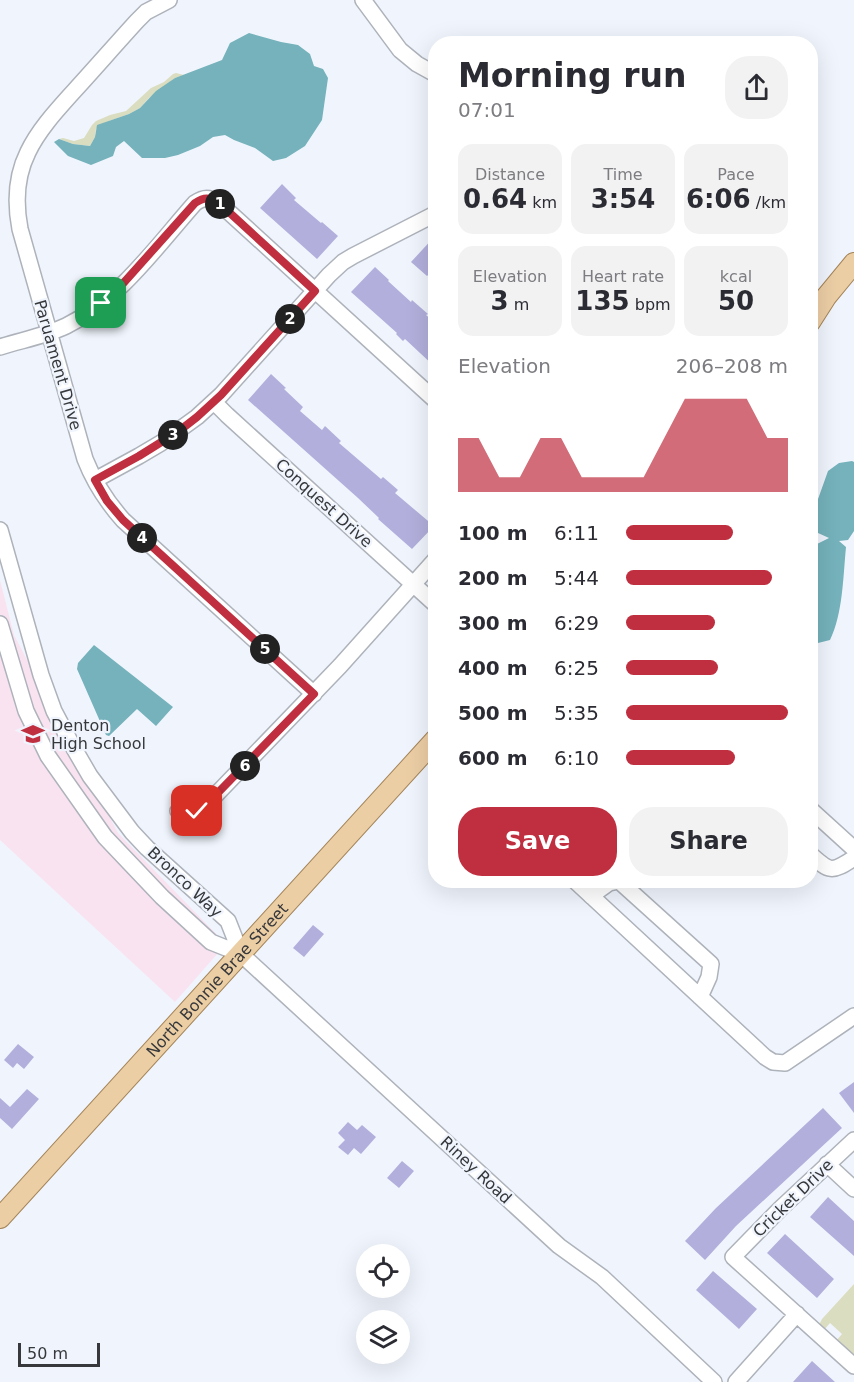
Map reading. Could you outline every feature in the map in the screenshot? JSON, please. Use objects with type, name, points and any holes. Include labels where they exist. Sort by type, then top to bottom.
[{"type":"main road","points":[[818,310],[854,263]]},
{"type":"main road","name":"North Bonnie Brae Street","points":[[0,1218],[428,747]]},
{"type":"street","name":"Paruament Drive","points":[[169,0],[142,6],[128,31],[46,123],[27,152],[18,183],[20,229],[85,459],[107,501],[123,520],[314,694]]},
{"type":"street","points":[[363,0],[400,50],[428,70]]},
{"type":"street","points":[[0,347],[48,333],[81,317],[119,288],[195,203],[207,198],[219,203],[428,394]]},
{"type":"street","points":[[95,480],[161,443],[197,417],[214,402],[336,268],[352,256],[428,218]]},
{"type":"street","name":"Conquest Drive","points":[[214,402],[428,598]]},
{"type":"street","name":"Bronco Way","points":[[0,530],[41,675],[54,711],[72,745],[90,776],[132,832],[228,921],[241,954]]},
{"type":"street","points":[[178,811],[202,809],[314,694],[428,568]]},
{"type":"street","name":"Bronco Way","points":[[0,624],[26,711],[48,756],[98,827],[133,868],[211,942],[241,954]]},
{"type":"street","points":[[818,816],[854,849]]},
{"type":"street","points":[[818,861],[825,867],[837,869],[854,858]]},
{"type":"street","points":[[582,888],[773,1062],[785,1063],[854,1016]]},
{"type":"street","points":[[591,896],[602,888]]},
{"type":"street","points":[[627,888],[711,964],[709,977],[700,997]]},
{"type":"street","name":"Riney Road","points":[[241,954],[559,1246],[602,1277],[714,1382]]},
{"type":"street","name":"Cricket Drive","points":[[797,1314],[733,1257],[780,1209],[854,1140]]},
{"type":"street","points":[[827,1164],[854,1189]]},
{"type":"street","points":[[736,1382],[797,1314],[854,1366]]},
{"type":"shaded area","name":"Denton High School","points":[[0,580],[14,635],[118,833],[226,944],[175,1002],[0,840]]},
{"type":"green space","points":[[176,73],[184,75],[175,78],[140,108],[96,129],[90,146],[59,139],[74,141],[84,138],[96,121],[126,111],[151,88]]},
{"type":"green space","points":[[854,1284],[854,1357],[836,1341],[842,1334],[830,1323],[824,1330],[819,1325]]},
{"type":"water","points":[[249,33],[298,45],[310,54],[314,66],[323,69],[328,78],[322,120],[305,146],[286,158],[273,161],[255,148],[225,135],[213,137],[200,146],[165,158],[142,158],[124,141],[116,147],[113,156],[91,165],[68,156],[54,142],[59,139],[90,146],[95,137],[97,125],[140,108],[156,91],[175,78],[222,60],[230,43]]},
{"type":"water","points":[[854,462],[854,531],[848,540],[839,541],[846,547],[838,618],[830,640],[818,643],[818,544],[829,538],[818,533],[818,499],[828,471],[839,463]]},
{"type":"water","points":[[94,645],[173,707],[156,726],[137,709],[109,736],[106,735],[77,669],[78,663]]},
{"type":"building","points":[[282,184],[296,198],[294,200],[338,236],[317,259],[260,208]]},
{"type":"building","points":[[428,244],[428,275],[411,262]]},
{"type":"building","points":[[375,267],[411,302],[412,300],[428,314],[426,315],[428,317],[428,360],[405,339],[403,341],[351,292]]},
{"type":"building","points":[[271,374],[303,407],[300,411],[322,430],[325,426],[341,441],[339,443],[381,479],[383,477],[398,490],[395,493],[428,521],[428,532],[412,549],[248,400]]},
{"type":"building","points":[[313,925],[324,934],[304,957],[293,948]]},
{"type":"building","points":[[18,1044],[34,1057],[24,1069],[17,1063],[13,1068],[4,1060]]},
{"type":"building","points":[[854,1082],[854,1113],[839,1093]]},
{"type":"building","points":[[27,1089],[39,1099],[12,1129],[0,1118],[0,1098],[10,1107]]},
{"type":"building","points":[[823,1108],[842,1128],[736,1226],[705,1260],[685,1241],[716,1208]]},
{"type":"building","points":[[348,1122],[357,1130],[362,1125],[376,1137],[361,1154],[354,1148],[348,1155],[338,1147],[345,1140],[338,1133]]},
{"type":"building","points":[[402,1161],[414,1171],[399,1188],[387,1178]]},
{"type":"building","points":[[828,1197],[854,1221],[854,1256],[810,1217]]},
{"type":"building","points":[[785,1234],[834,1279],[817,1298],[767,1253]]},
{"type":"building","points":[[713,1271],[757,1309],[739,1329],[696,1290]]},
{"type":"building","points":[[812,1361],[835,1382],[793,1382]]},
{"type":"place","name":"Denton High School","points":[[33,734]]},
{"type":"route","points":[[101,303],[119,288],[195,203],[207,198],[219,203],[315,291],[221,395],[197,417],[139,456],[95,480],[107,501],[123,520],[314,694],[207,804],[197,811]]}]
